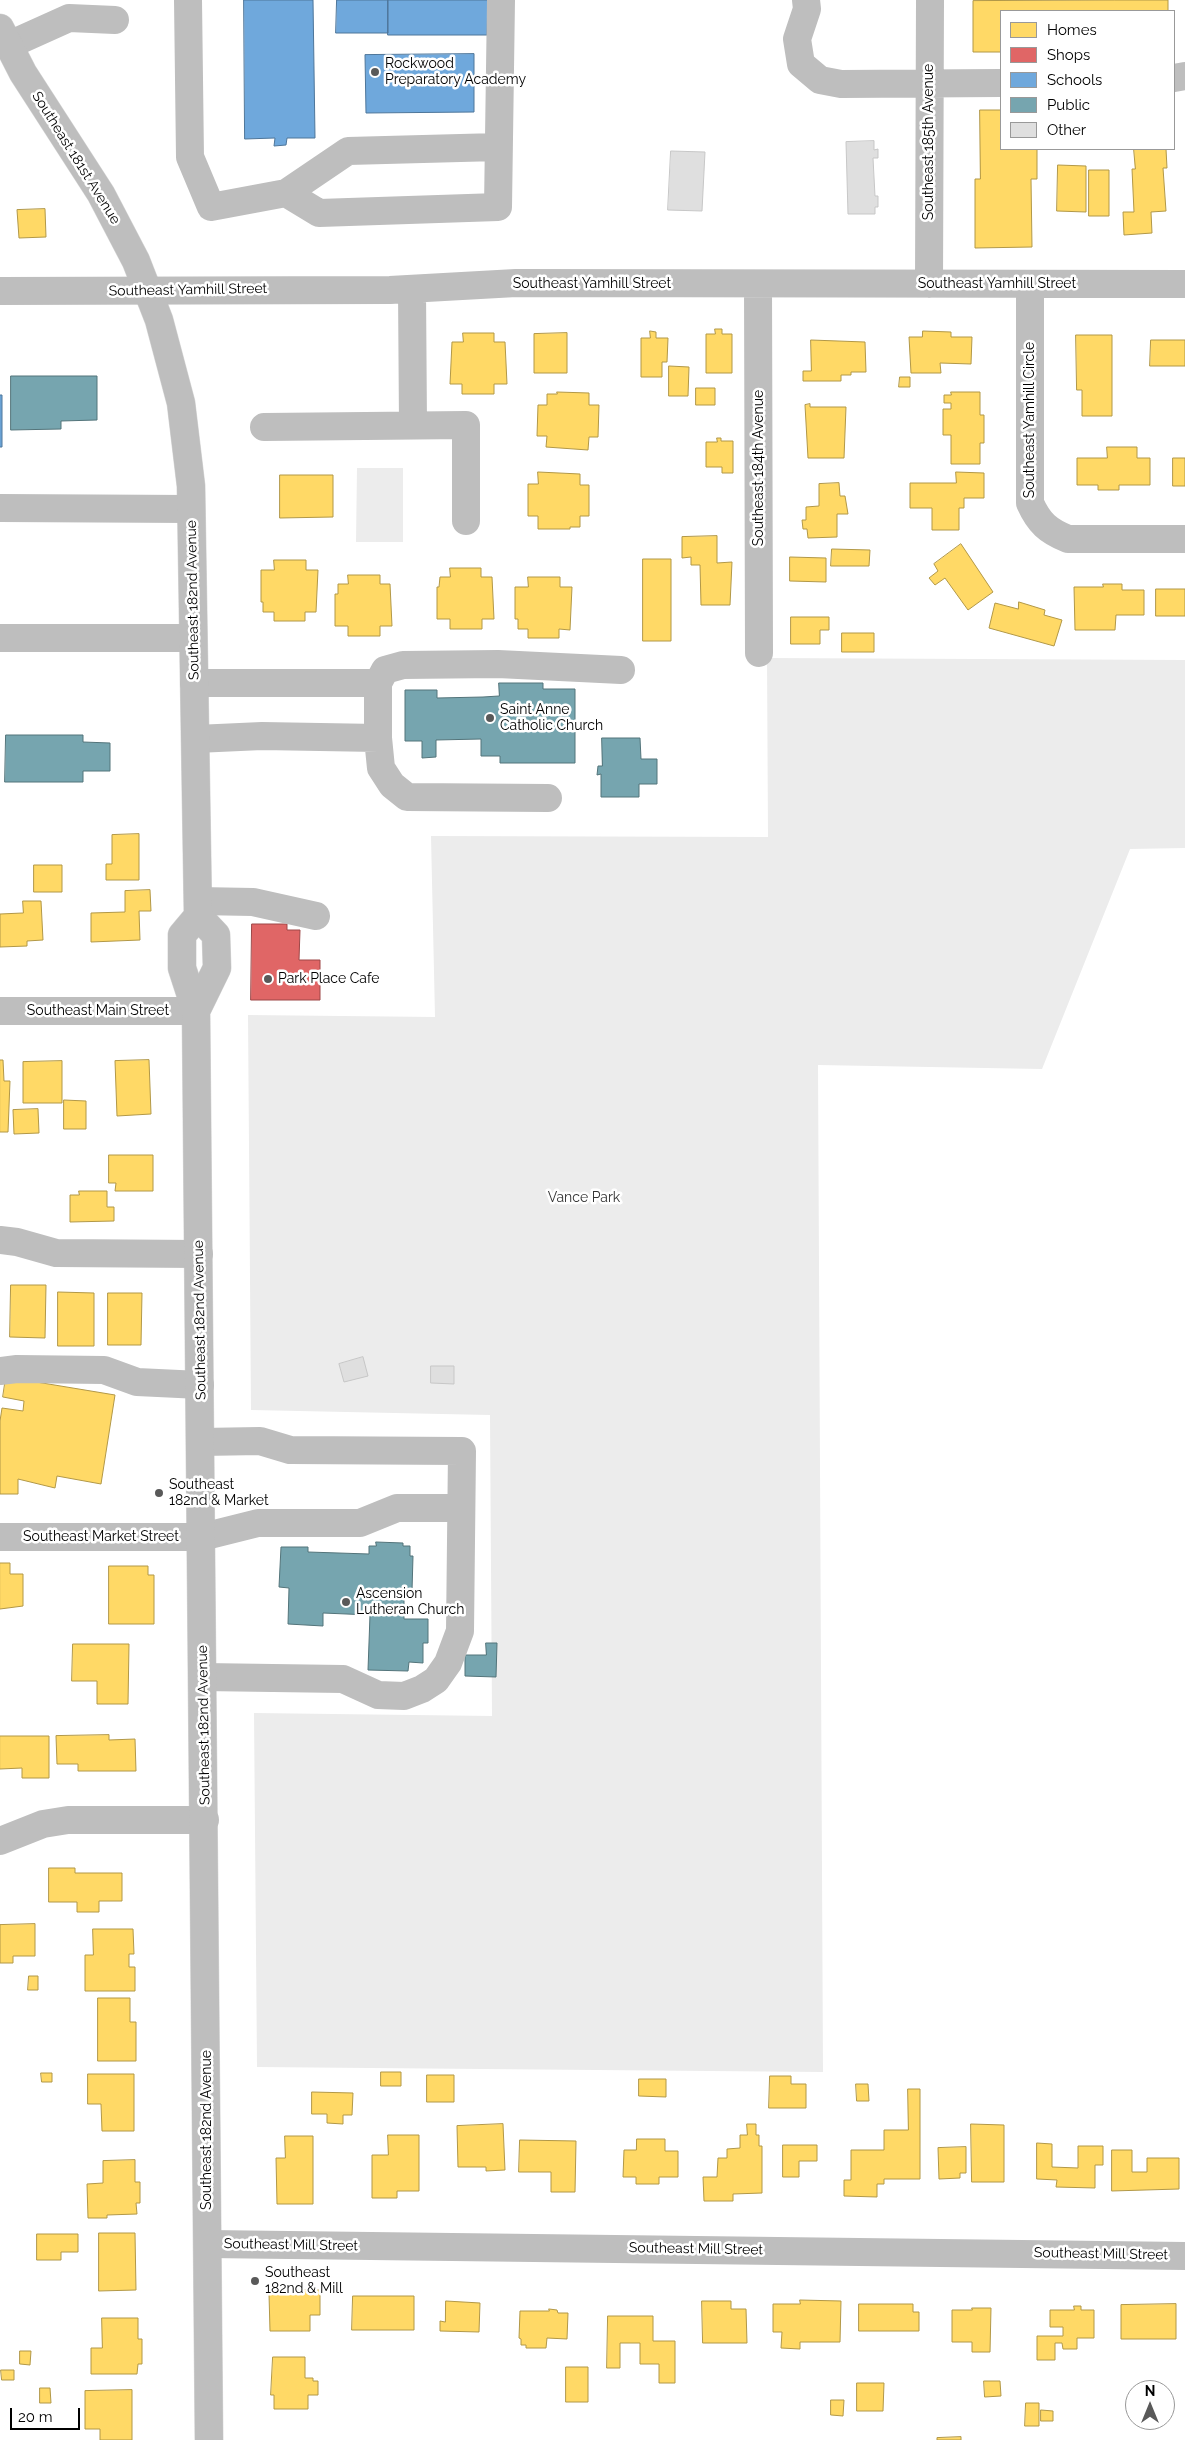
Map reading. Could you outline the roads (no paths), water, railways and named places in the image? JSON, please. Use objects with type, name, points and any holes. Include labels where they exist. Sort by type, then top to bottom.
[{"type":"street","points":[[188,0],[190,157],[211,206],[286,193],[348,151],[498,147]]},
{"type":"street","points":[[286,193],[319,213],[498,207],[501,0]]},
{"type":"street","points":[[806,0],[807,9],[798,39],[801,64],[820,80],[842,84],[1000,82]]},
{"type":"street","name":"Southeast 185th Avenue","points":[[929,284],[930,0]]},
{"type":"street","points":[[4,36],[69,18],[115,20]]},
{"type":"street","name":"Southeast 181st Avenue","points":[[4,36],[23,73],[101,194],[136,261],[148,290]]},
{"type":"street","name":"Southeast Yamhill Street","points":[[0,291],[412,289],[516,283],[1185,284]]},
{"type":"street","name":"Southeast 184th Avenue","points":[[758,284],[760,653]]},
{"type":"street","name":"Southeast Yamhill Circle","points":[[1030,284],[1030,503],[1038,520],[1051,533],[1068,539],[1185,538]]},
{"type":"street","points":[[412,289],[413,425]]},
{"type":"street","name":"Southeast 182nd Avenue","points":[[148,290],[171,361],[186,443],[192,509],[198,908],[216,935],[217,968],[196,1011],[210,2440]]},
{"type":"street","points":[[264,427],[466,425],[466,521]]},
{"type":"street","points":[[0,508],[192,509]]},
{"type":"street","points":[[0,638],[193,638]]},
{"type":"street","points":[[548,798],[407,797],[392,785],[381,768],[378,738],[378,683],[385,670],[402,664],[498,664],[622,670]]},
{"type":"street","points":[[194,683],[378,683]]},
{"type":"street","points":[[196,739],[262,736],[378,738]]},
{"type":"street","points":[[198,908],[253,902],[316,916]]},
{"type":"street","name":"Southeast Main Street","points":[[0,1011],[196,1011]]},
{"type":"street","points":[[0,1240],[17,1242],[56,1253],[199,1254]]},
{"type":"street","points":[[0,1371],[17,1369],[104,1370],[137,1382],[200,1385]]},
{"type":"street","points":[[201,1442],[260,1441],[290,1450],[462,1451],[460,1631],[448,1663],[436,1680],[422,1689],[404,1696],[378,1695],[343,1679],[203,1677]]},
{"type":"street","name":"Southeast Market Street","points":[[0,1537],[202,1537],[258,1523],[360,1523],[397,1508],[461,1508]]},
{"type":"street","points":[[0,1841],[43,1824],[68,1820],[205,1820]]},
{"type":"street","name":"Southeast Mill Street","points":[[208,2244],[1185,2256]]},
{"type":"place","name":"Rockwood Preparatory Academy","points":[[375,72]]},
{"type":"place","name":"Saint Anne Catholic Church","points":[[490,718]]},
{"type":"place","name":"Park Place Cafe","points":[[268,979]]},
{"type":"place","name":"Southeast 182nd & Market","points":[[159,1493]]},
{"type":"place","name":"Ascension Lutheran Church","points":[[346,1602]]},
{"type":"place","name":"Southeast 182nd & Mill","points":[[255,2281]]},
{"type":"park label","name":"Vance Park","points":[[584,1198]]}]
